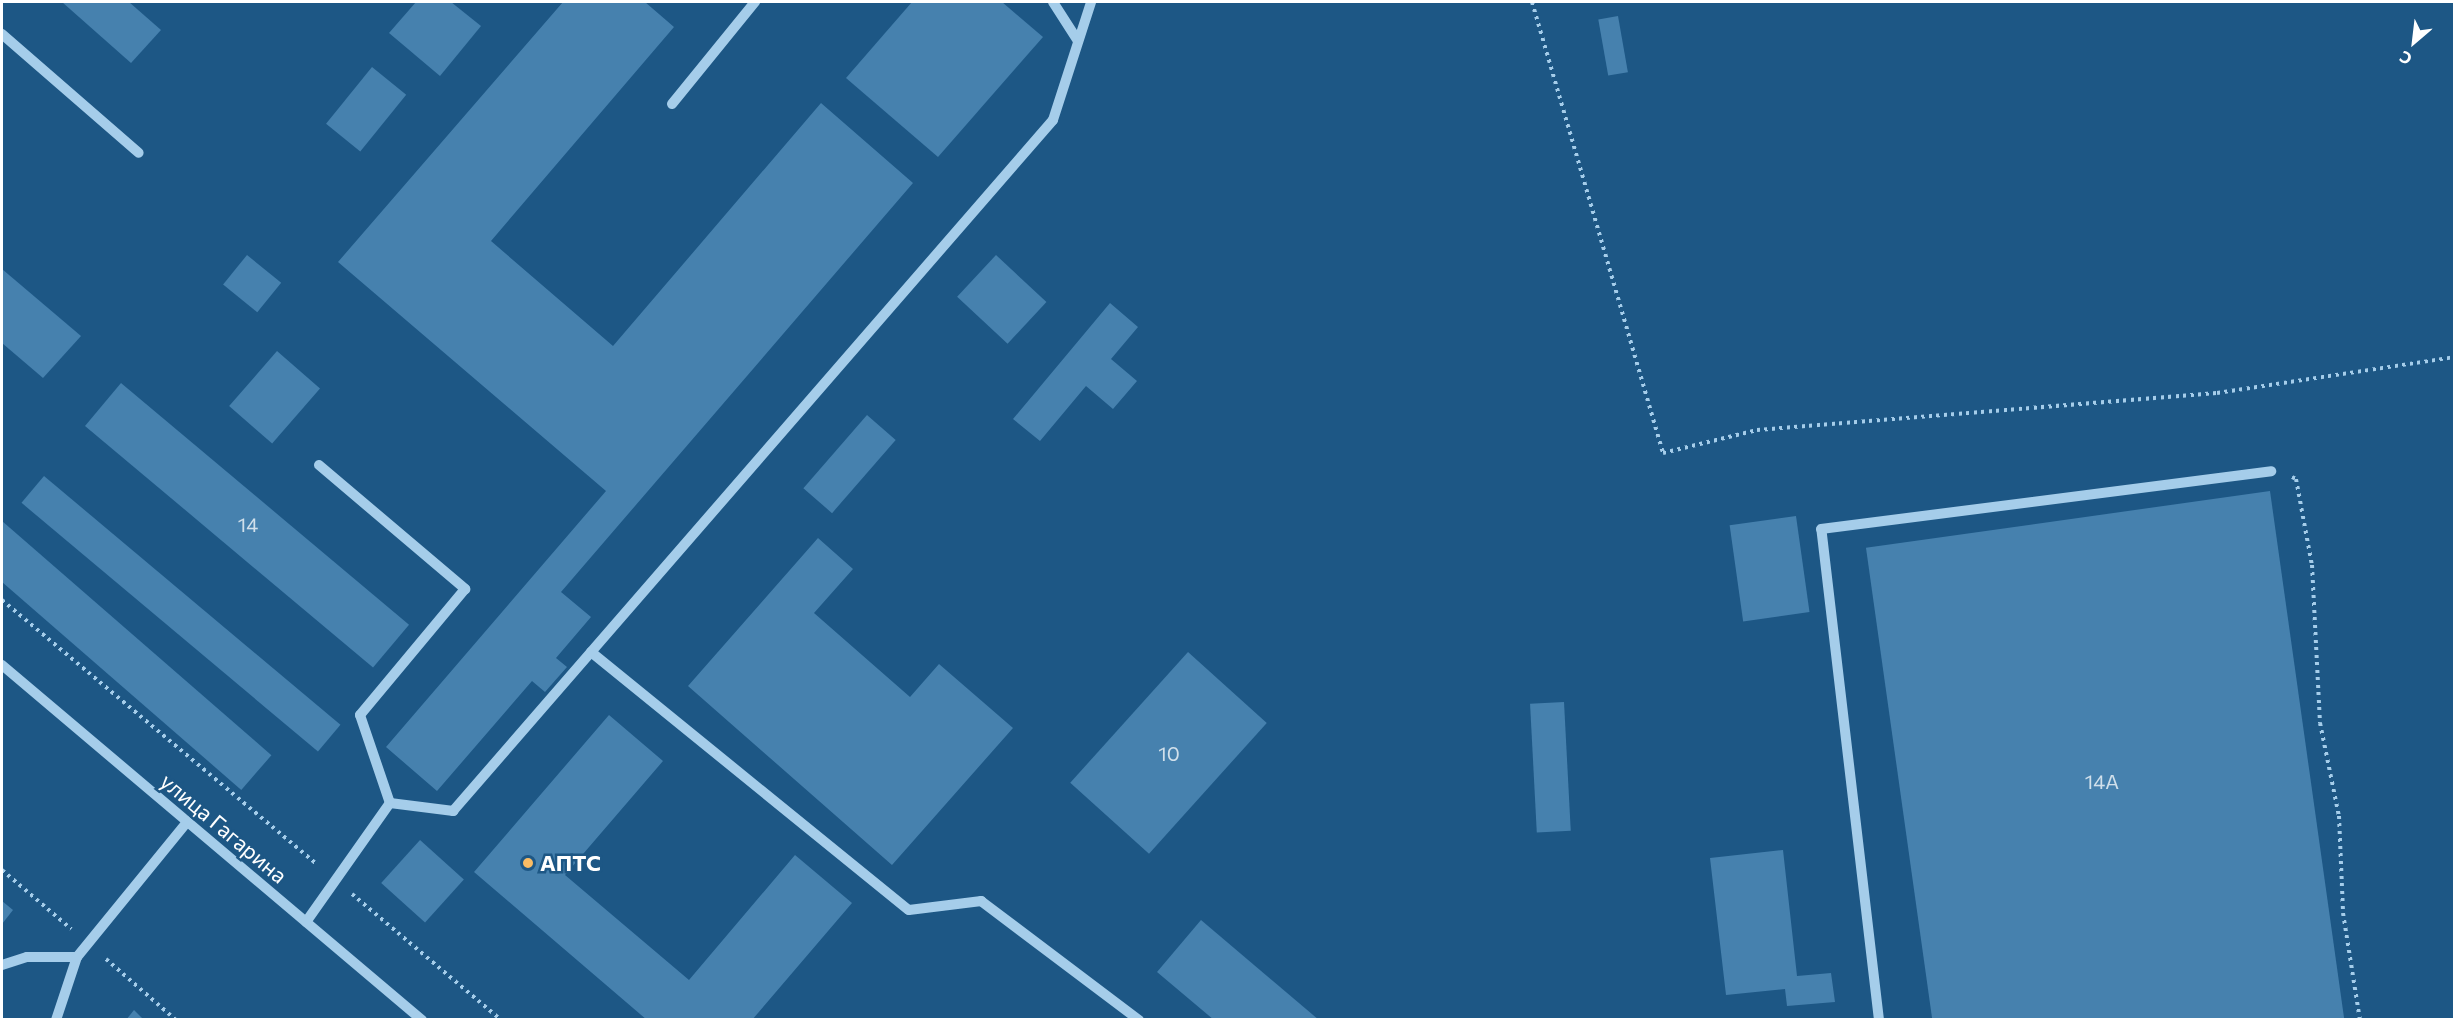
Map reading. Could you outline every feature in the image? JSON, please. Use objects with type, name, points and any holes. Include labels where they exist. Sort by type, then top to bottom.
[{"type":"street","points":[[672,104],[755,2]]},
{"type":"street","points":[[1053,2],[1078,41]]},
{"type":"street","points":[[390,803],[453,811],[1053,120],[1091,2]]},
{"type":"street","points":[[2,34],[139,153]]},
{"type":"street","points":[[319,465],[465,590],[360,715],[390,803]]},
{"type":"street","points":[[1879,1020],[1821,529],[2271,471]]},
{"type":"street","points":[[591,652],[909,910],[981,902],[1139,1020]]},
{"type":"street","name":"улица Гагарина","points":[[2,665],[422,1020]]},
{"type":"street","points":[[306,922],[390,803]]},
{"type":"street","points":[[56,1020],[77,957],[187,822]]},
{"type":"street","points":[[2,965],[27,957],[77,957]]},
{"type":"path","points":[[1532,2],[1663,453],[1757,430],[2217,393],[2454,357]]},
{"type":"path","points":[[2271,471],[2296,479],[2312,565],[2320,723],[2339,816],[2343,913],[2360,1020]]},
{"type":"path","points":[[2,600],[501,1020]]},
{"type":"building","points":[[62,2],[129,2],[161,30],[131,63]]},
{"type":"building","points":[[416,2],[451,2],[481,26],[440,76],[389,33]]},
{"type":"building","points":[[563,2],[645,2],[674,27],[491,241],[613,346],[821,103],[913,183],[561,592],[591,617],[556,658],[567,667],[545,692],[532,681],[437,791],[386,747],[606,491],[338,262]]},
{"type":"building","points":[[912,2],[1002,2],[1043,37],[938,157],[846,78]]},
{"type":"building","points":[[1618,16],[1628,72],[1608,76],[1598,19]]},
{"type":"building","points":[[372,67],[406,95],[360,151],[326,124]]},
{"type":"building","points":[[247,255],[281,283],[257,312],[223,285]]},
{"type":"building","points":[[996,255],[1046,302],[1008,344],[957,297]]},
{"type":"building","points":[[2,269],[81,336],[43,378],[2,343]]},
{"type":"building","points":[[1110,303],[1138,327],[1111,359],[1137,381],[1113,409],[1086,386],[1040,441],[1013,419]]},
{"type":"building","points":[[277,351],[320,388],[272,443],[229,406]]},
{"type":"building","points":[[121,383],[409,625],[373,668],[85,426]]},
{"type":"building","points":[[867,415],[896,440],[832,513],[803,488]]},
{"type":"building","points":[[44,476],[340,725],[318,752],[22,503]]},
{"type":"building","points":[[2270,491],[2344,1020],[1932,1020],[1866,548]]},
{"type":"building","points":[[1796,516],[1809,612],[1743,621],[1730,525]]},
{"type":"building","points":[[2,521],[271,755],[241,790],[2,582]]},
{"type":"building","points":[[818,538],[853,569],[814,613],[910,697],[939,664],[1013,728],[892,865],[688,686]]},
{"type":"building","points":[[1188,652],[1267,723],[1149,854],[1070,783]]},
{"type":"building","points":[[1564,702],[1571,831],[1537,833],[1530,704]]},
{"type":"building","name":"АПТС","points":[[609,715],[663,761],[565,875],[689,980],[795,855],[852,903],[752,1020],[647,1020],[474,872]]},
{"type":"building","points":[[420,840],[464,879],[425,923],[381,883]]},
{"type":"building","points":[[1783,850],[1797,976],[1831,973],[1835,1002],[1787,1006],[1785,989],[1726,995],[1710,858]]},
{"type":"building","points":[[2,901],[13,910],[2,924]]},
{"type":"building","points":[[1201,920],[1319,1020],[1214,1020],[1157,972]]},
{"type":"building","points":[[134,1010],[144,1020],[126,1020]]},
{"type":"place","name":"АПТС","points":[[528,863]]}]
